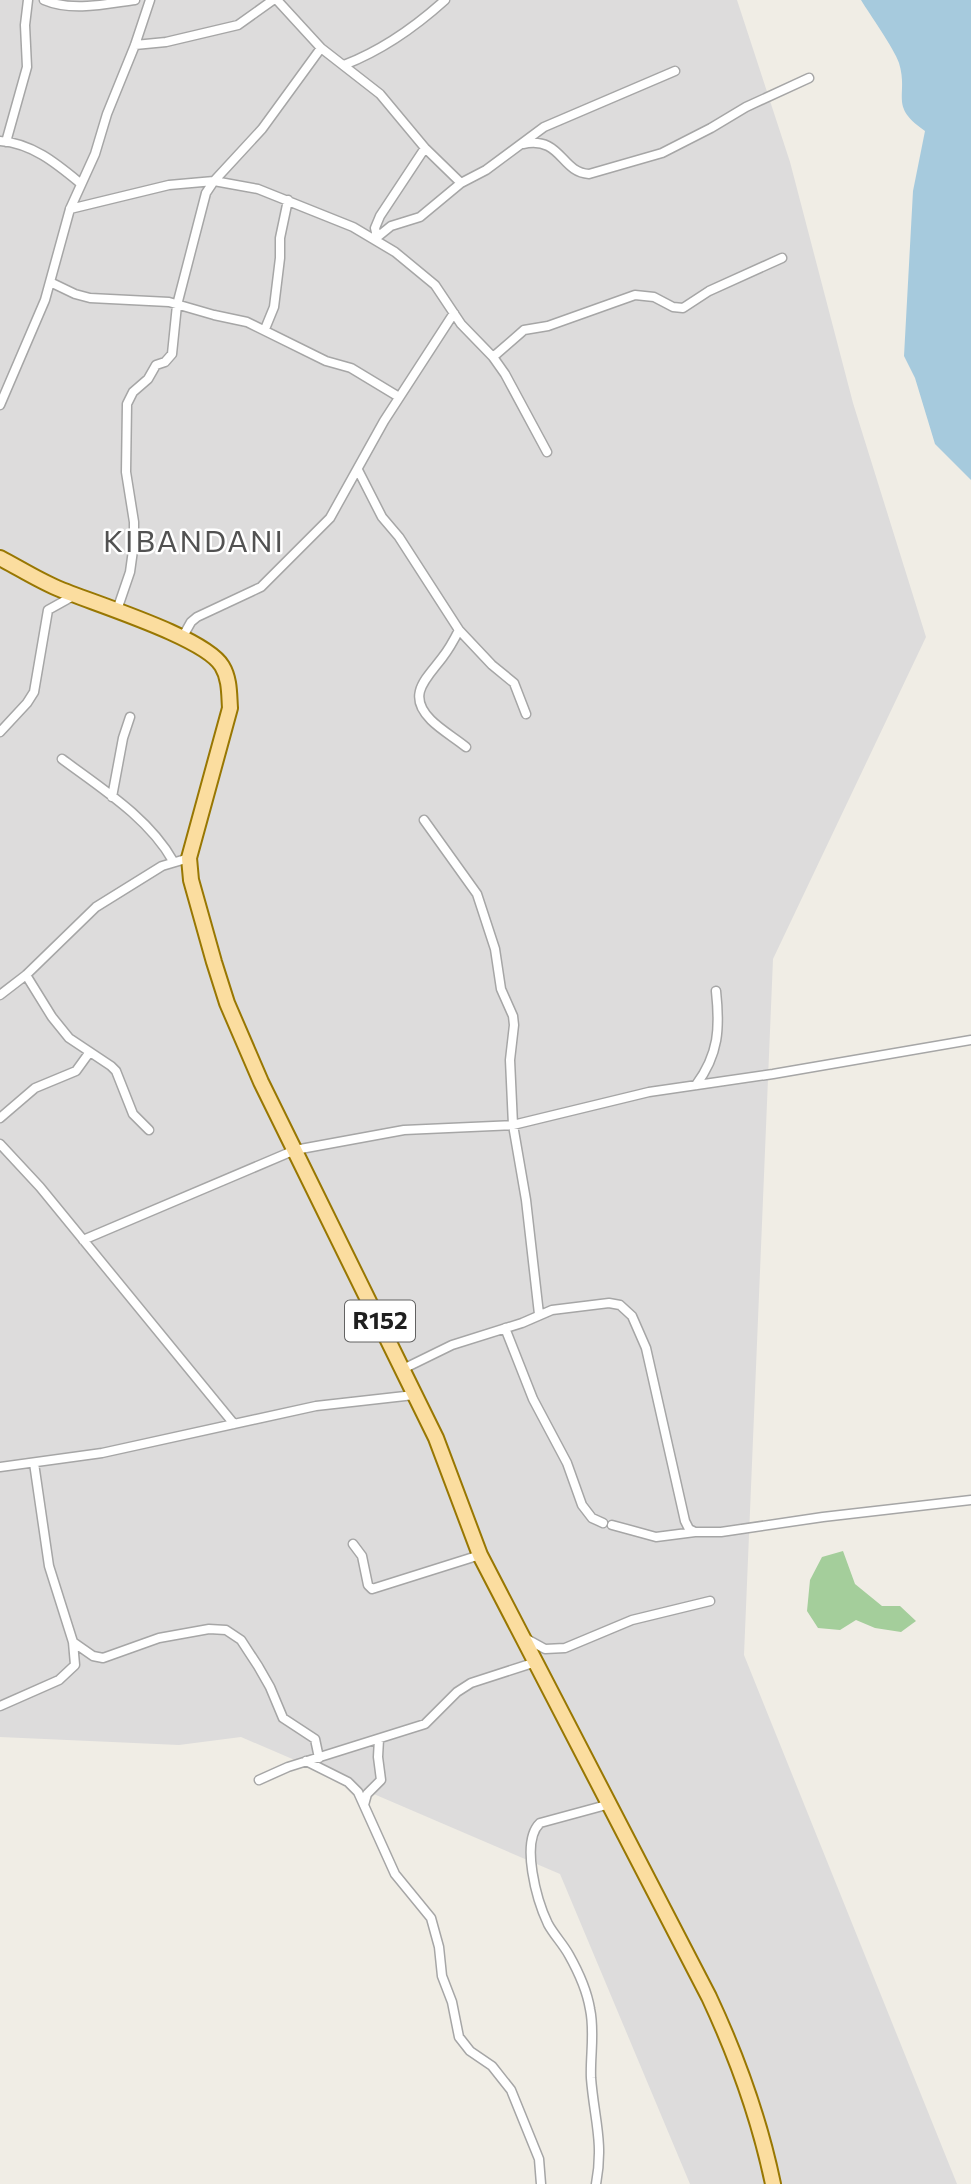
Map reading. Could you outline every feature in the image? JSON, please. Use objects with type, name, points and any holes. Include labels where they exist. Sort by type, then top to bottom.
[{"type":"main road","name":"R152","points":[[0,558],[56,588],[182,638],[207,651],[222,666],[229,687],[230,708],[189,858],[191,880],[227,1003],[261,1082],[403,1369],[447,1465],[480,1555],[727,2035],[755,2109],[773,2184]]},
{"type":"street","points":[[27,0],[27,67],[3,141],[19,144],[44,156],[80,183]]},
{"type":"street","points":[[44,0],[53,4],[75,6],[135,0]]},
{"type":"street","points":[[0,405],[45,300],[70,209],[94,154],[150,0]]},
{"type":"street","points":[[135,45],[186,38],[238,25],[275,0],[321,48],[380,94],[425,148],[461,183]]},
{"type":"street","points":[[344,65],[380,50],[445,0]]},
{"type":"street","points":[[117,610],[130,572],[134,543],[134,522],[126,472],[127,404],[133,392],[148,379],[156,365],[169,358],[177,304],[202,205],[214,181],[262,129],[321,48]]},
{"type":"street","points":[[376,238],[391,226],[420,217],[461,183],[486,170],[544,127],[675,71]]},
{"type":"street","points":[[519,145],[537,142],[546,144],[555,148],[575,170],[589,174],[662,153],[746,107],[809,78]]},
{"type":"street","points":[[376,238],[375,228],[380,216],[425,148]]},
{"type":"street","points":[[226,169],[228,178],[233,183]]},
{"type":"street","points":[[70,209],[169,185],[214,181],[233,183],[288,200],[376,238],[435,285],[471,336],[493,358],[514,389],[547,452]]},
{"type":"street","points":[[265,329],[274,307],[281,258],[279,238],[288,200]]},
{"type":"street","points":[[493,358],[524,330],[548,326],[640,294],[654,297],[673,307],[683,308],[709,291],[782,258]]},
{"type":"street","points":[[50,282],[90,298],[159,301],[247,322],[326,361],[351,368],[399,397]]},
{"type":"street","points":[[182,638],[197,617],[250,593],[272,577],[330,518],[376,435],[454,313]]},
{"type":"street","points":[[358,470],[382,517],[399,537],[459,630],[492,665],[514,683],[526,714]]},
{"type":"street","points":[[0,732],[34,692],[48,610],[75,595]]},
{"type":"street","points":[[459,630],[445,654],[422,682],[419,692],[420,702],[429,718],[466,747]]},
{"type":"street","points":[[112,797],[123,738],[130,717]]},
{"type":"street","points":[[62,759],[112,797],[156,836],[173,861]]},
{"type":"street","points":[[425,820],[472,887],[495,949],[498,979],[514,1025],[510,1060],[513,1125],[526,1200],[539,1314]]},
{"type":"street","points":[[0,995],[26,975],[96,907],[173,861],[189,858]]},
{"type":"street","points":[[26,975],[69,1038],[116,1071],[133,1114],[149,1129]]},
{"type":"street","points":[[696,1085],[707,1069],[716,1047],[716,991]]},
{"type":"street","points":[[83,1240],[295,1150],[404,1130],[513,1125],[603,1102],[971,1040]]},
{"type":"street","points":[[0,1118],[35,1088],[76,1071],[89,1053]]},
{"type":"street","points":[[0,1144],[40,1187],[234,1424]]},
{"type":"street","points":[[403,1369],[463,1341],[539,1314],[570,1307],[609,1303],[620,1306],[632,1316],[646,1348],[685,1521],[689,1529],[695,1532]]},
{"type":"street","points":[[505,1328],[533,1399],[567,1463],[582,1505],[592,1518],[608,1524],[656,1537],[721,1532],[971,1500]]},
{"type":"street","points":[[0,1467],[131,1447],[316,1406],[414,1395]]},
{"type":"street","points":[[0,1706],[68,1673],[75,1665],[73,1642],[49,1566],[34,1463]]},
{"type":"street","points":[[353,1544],[360,1551],[368,1585],[372,1589],[480,1555]]},
{"type":"street","points":[[522,1636],[545,1648],[565,1648],[632,1620],[710,1601]]},
{"type":"street","points":[[73,1642],[93,1656],[103,1658],[159,1638],[209,1629],[226,1630],[241,1640],[247,1649],[270,1687],[283,1718],[315,1739],[319,1758]]},
{"type":"street","points":[[259,1780],[306,1761],[425,1724],[457,1692],[471,1683],[536,1662]]},
{"type":"street","points":[[364,1805],[367,1794],[381,1780],[379,1739]]},
{"type":"street","points":[[306,1761],[348,1782],[358,1791],[395,1874],[430,1918],[459,2037],[470,2052],[492,2066],[511,2090],[539,2159],[541,2184]]},
{"type":"street","points":[[596,2184],[601,2147],[591,2080],[590,2008],[568,1952],[543,1911],[531,1861],[531,1844],[534,1828],[540,1822],[610,1804]]},
{"type":"shaded area","points":[[0,0],[737,0],[790,162],[853,403],[926,637],[773,959],[744,1655],[957,2184],[690,2184],[560,1874],[241,1737],[179,1745],[0,1737]]},
{"type":"green space","points":[[843,1551],[855,1584],[882,1606],[900,1606],[916,1621],[901,1632],[875,1628],[856,1620],[840,1630],[818,1628],[807,1611],[810,1580],[822,1557]]},
{"type":"water","points":[[861,0],[971,0],[971,480],[935,444],[915,378],[904,356],[913,191],[925,131],[903,107],[899,63]]},
{"type":"district","name":"KIBANDANI","points":[[194,542]]}]
